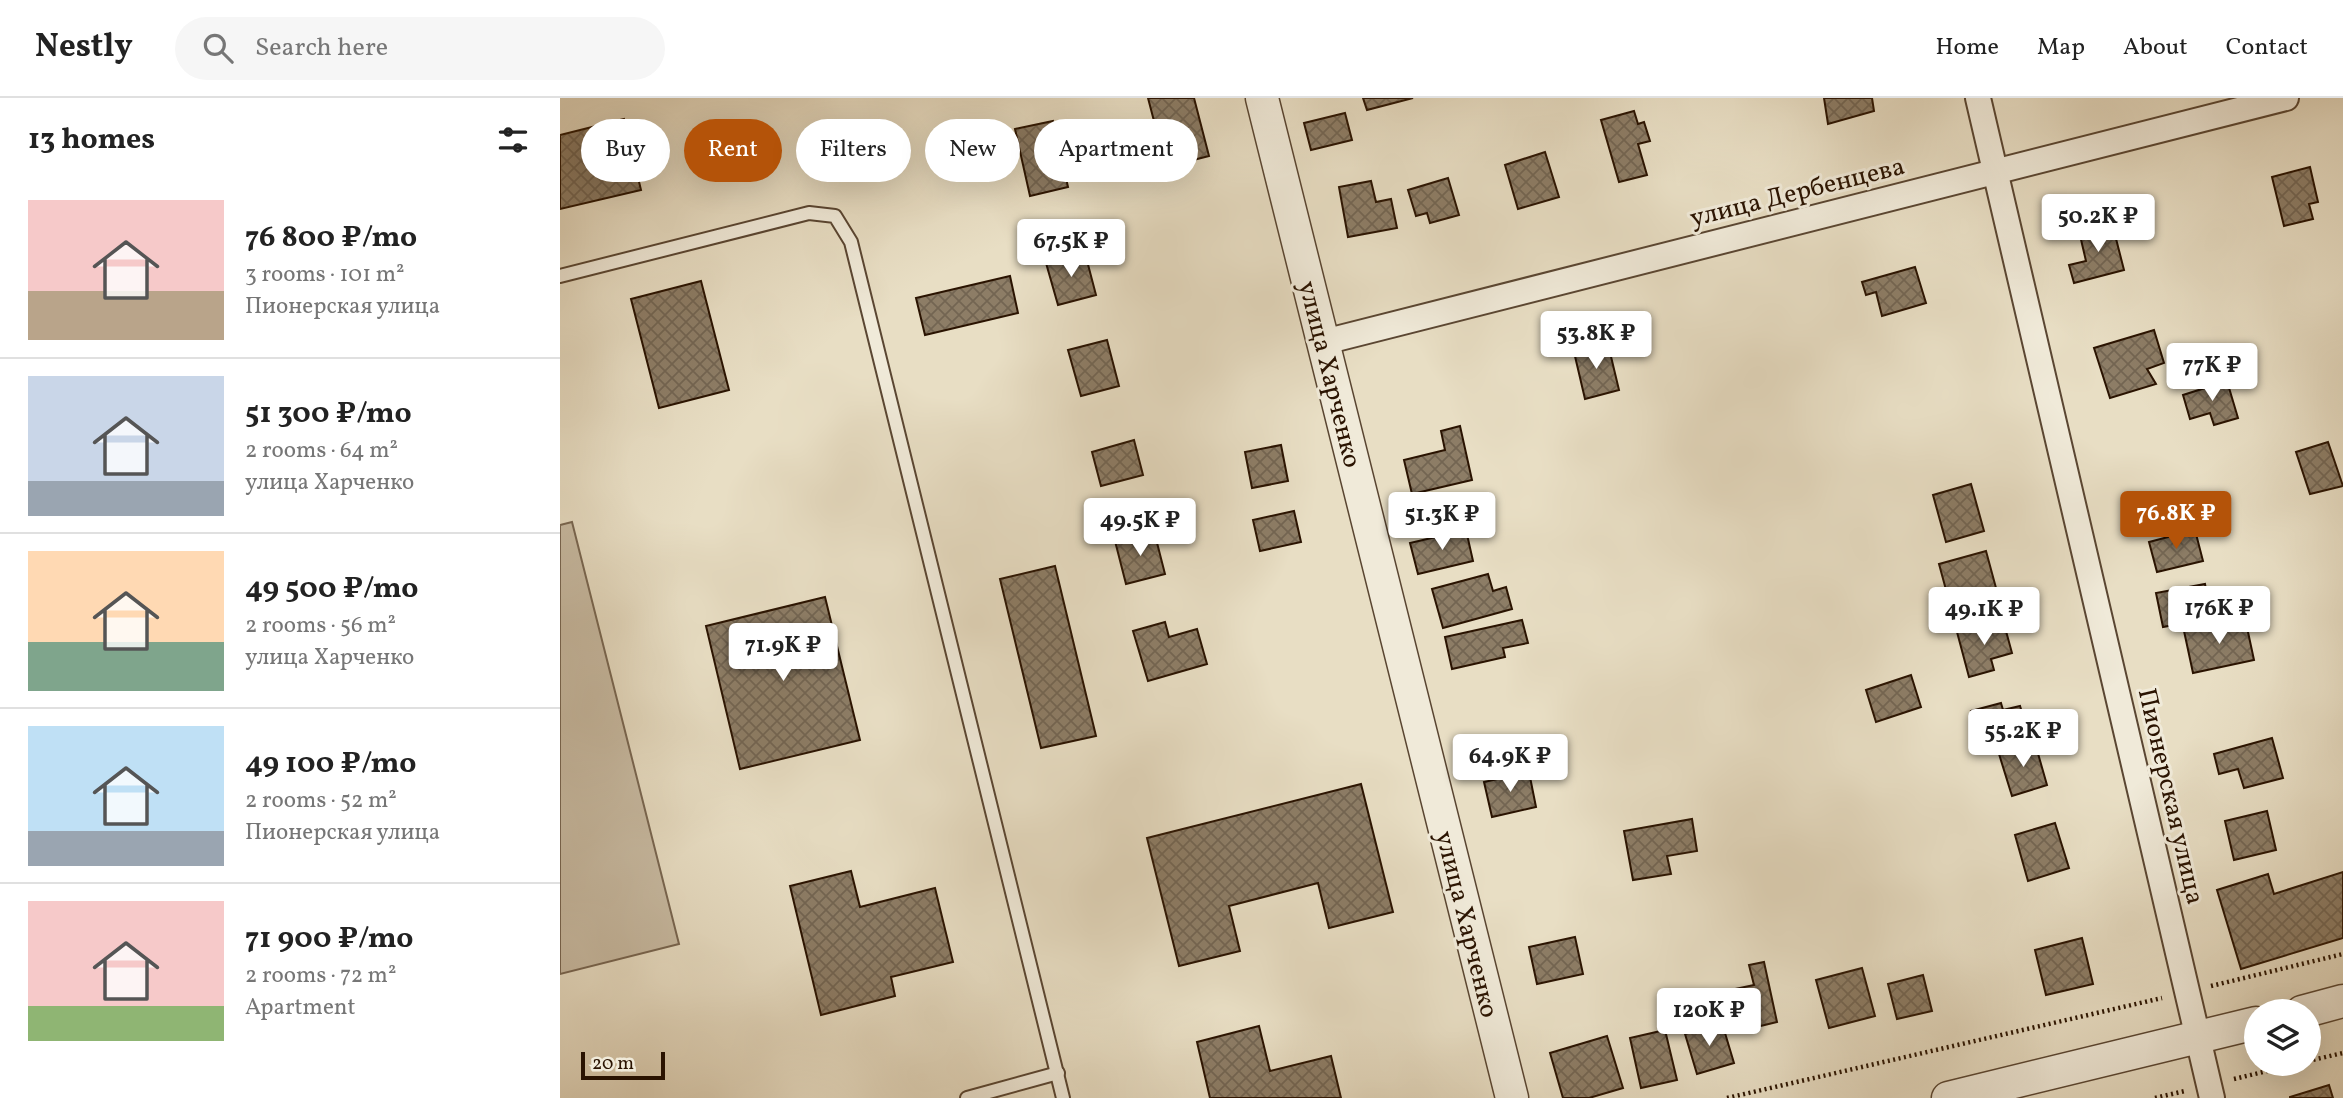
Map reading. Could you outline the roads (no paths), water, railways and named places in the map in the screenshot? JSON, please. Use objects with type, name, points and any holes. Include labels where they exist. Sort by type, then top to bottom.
[{"type":"street","name":"улица Харченко","points":[[1262,98],[1512,1098]]},
{"type":"street","name":"Пионерская улица","points":[[1978,98],[2212,1098]]},
{"type":"street","name":"улица Дербенцева","points":[[1324,342],[2286,98]]},
{"type":"street","points":[[2321,1007],[2343,1002]]},
{"type":"street","points":[[1948,1098],[2244,1026]]},
{"type":"lane","points":[[560,276],[809,213],[835,216],[850,242],[1063,1098]]},
{"type":"lane","points":[[967,1098],[1058,1073]]}]
